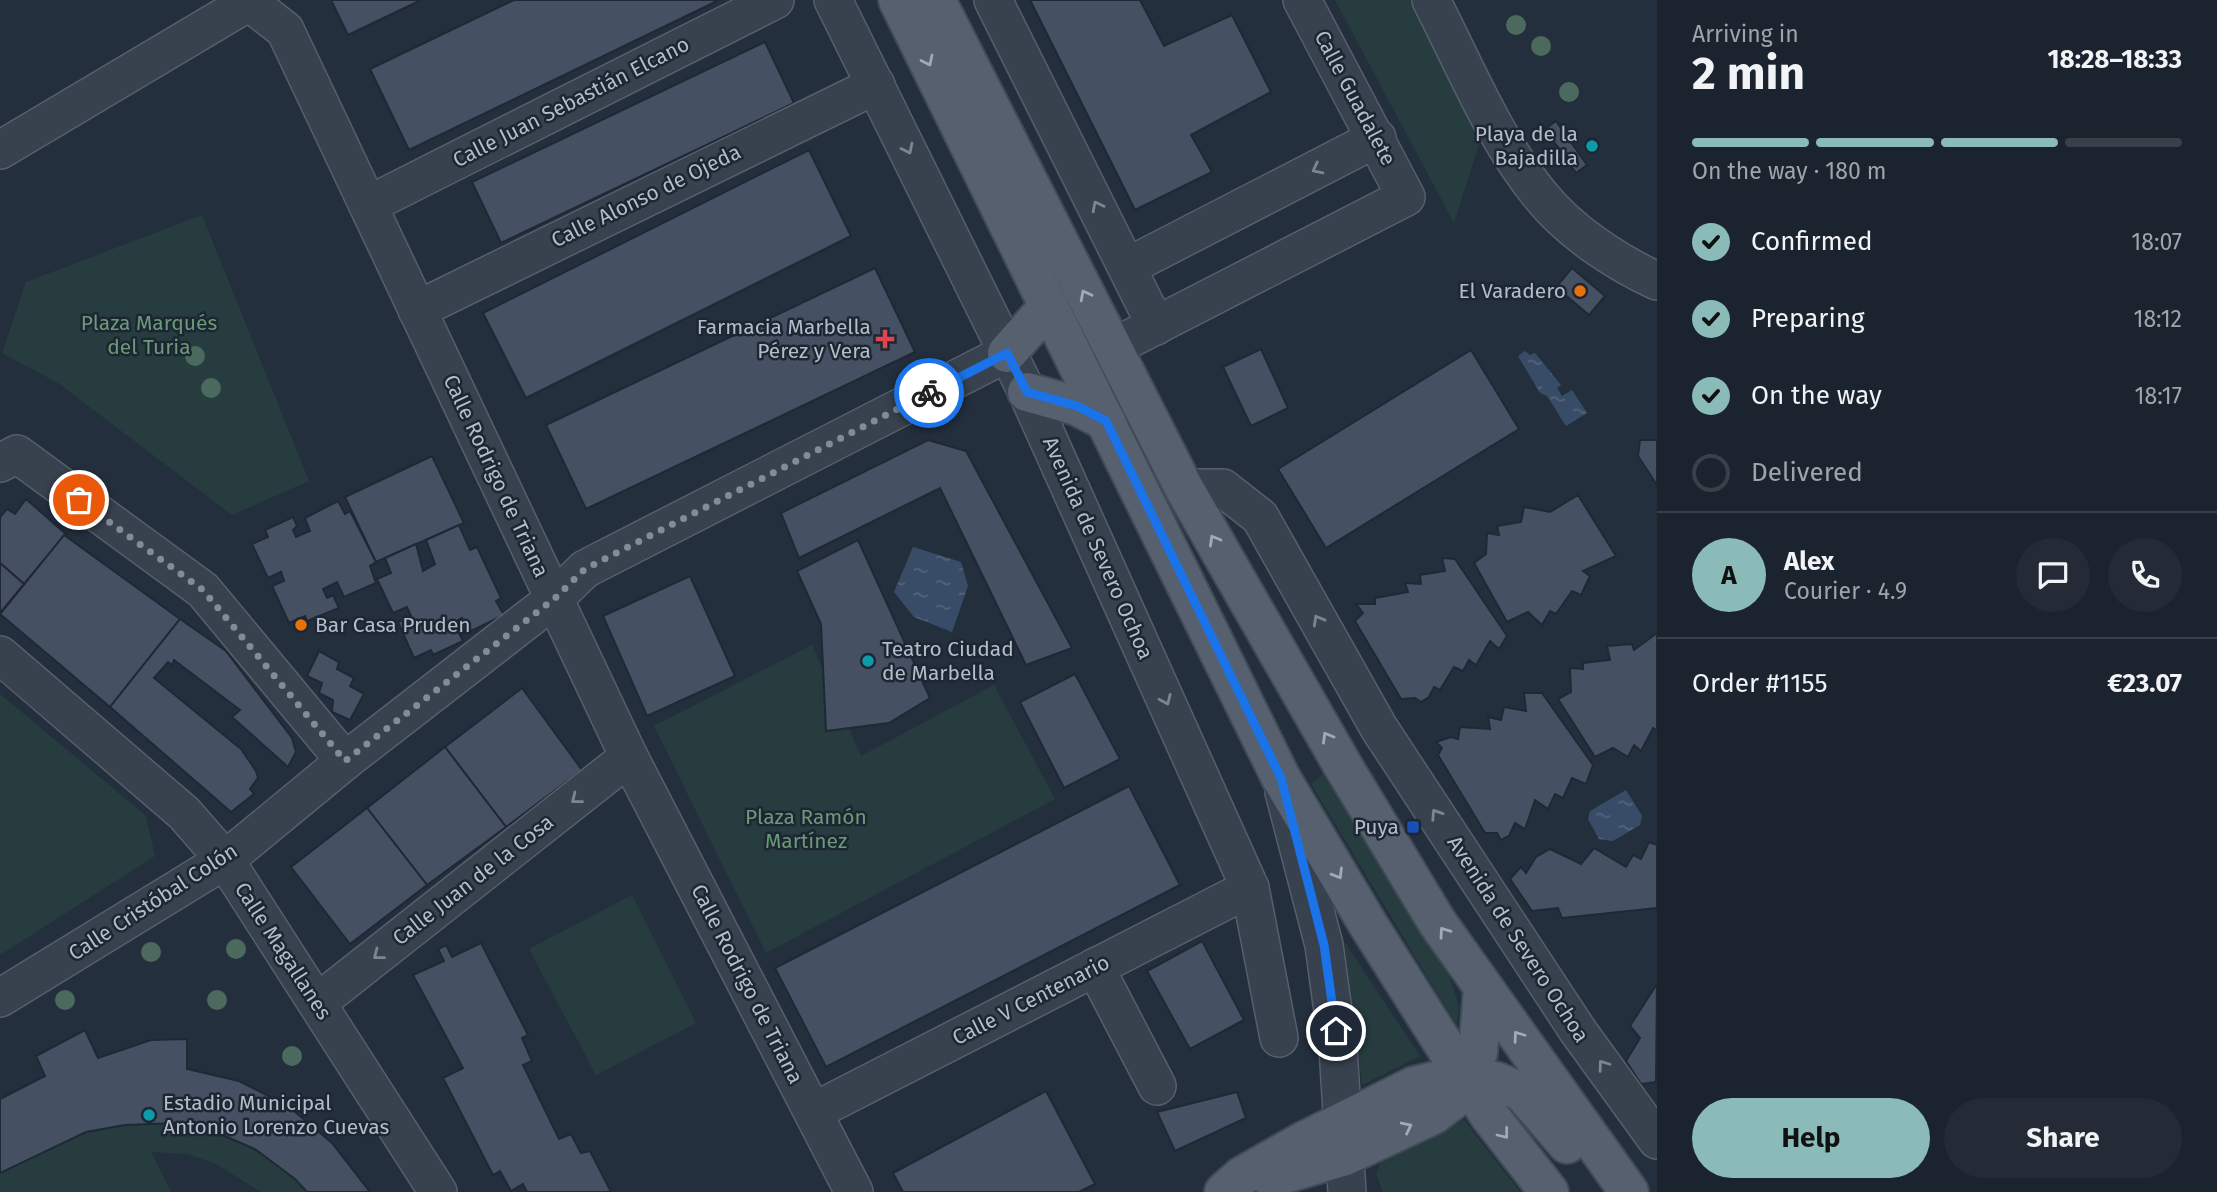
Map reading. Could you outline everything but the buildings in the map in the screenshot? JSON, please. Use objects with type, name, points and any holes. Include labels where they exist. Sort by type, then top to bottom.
[{"type":"main road","points":[[898,0],[1281,778],[1369,926],[1465,1078],[1489,1115],[1549,1192]]},
{"type":"main road","points":[[936,0],[1184,488],[1377,824],[1437,922],[1629,1192]]},
{"type":"main road","points":[[1007,353],[1049,306]]},
{"type":"main road","points":[[1027,392],[1077,406],[1106,421]]},
{"type":"main road","points":[[1240,1192],[1302,1167],[1345,1156],[1433,1115],[1453,1100],[1478,1053],[1483,988]]},
{"type":"main road","points":[[1465,1078],[1495,1081],[1522,1092],[1605,1192]]},
{"type":"main road","points":[[1224,1192],[1242,1176],[1345,1156]]},
{"type":"street","name":"Calle Juan Sebastián Elcano","points":[[368,205],[775,0]]},
{"type":"street","name":"Avenida de Severo Ochoa","points":[[834,0],[1027,392],[1250,888],[1279,1038]]},
{"type":"street","points":[[993,0],[1156,326],[1112,348]]},
{"type":"street","name":"Calle Guadalete","points":[[1156,326],[1406,197],[1302,0]]},
{"type":"street","points":[[1431,0],[1516,162],[1542,198],[1565,221],[1620,261],[1657,281]]},
{"type":"street","name":"Calle Rodrigo de Triana","points":[[246,1],[285,30],[629,757],[813,1112],[844,1189]]},
{"type":"street","points":[[0,150],[246,1]]},
{"type":"street","name":"Calle Alonso de Ojeda","points":[[417,310],[876,85]]},
{"type":"street","points":[[1128,267],[1377,138]]},
{"type":"street","name":"Calle Cristóbal Colón","points":[[0,998],[225,860],[345,761],[554,599],[585,569],[1007,353]]},
{"type":"street","points":[[0,463],[17,454],[203,590],[345,761]]},
{"type":"street","name":"Avenida de Severo Ochoa","points":[[1184,488],[1223,488],[1260,517],[1379,728],[1578,1031],[1651,1130]]},
{"type":"street","name":"Calle Magallanes","points":[[0,655],[184,813],[225,860],[438,1192]]},
{"type":"street","name":"Calle Juan de la Cosa","points":[[317,1003],[629,757]]},
{"type":"street","points":[[1281,778],[1324,945],[1337,1037],[1345,1156]]},
{"type":"street","name":"Calle V Centenario","points":[[813,1112],[1250,888]]},
{"type":"street","points":[[1095,967],[1157,1086]]},
{"type":"street","points":[[1594,1141],[1651,1130]]},
{"type":"green space","points":[[1335,0],[1410,0],[1481,138],[1454,223]]},
{"type":"green space","name":"Plaza Marqués del Turia","points":[[202,215],[309,481],[232,515],[58,383],[2,353],[26,282]]},
{"type":"green space","name":"Plaza Ramón Martínez","points":[[812,645],[861,756],[994,685],[1055,799],[766,953],[654,726]]},
{"type":"green space","points":[[0,694],[146,816],[155,856],[0,955]]},
{"type":"green space","points":[[1323,774],[1449,975],[1459,1006],[1457,1026],[1311,784]]},
{"type":"green space","points":[[632,895],[696,1023],[596,1075],[529,949]]},
{"type":"green space","points":[[1344,941],[1420,1056],[1362,1085]]},
{"type":"green space","points":[[1464,1120],[1520,1192],[1383,1192],[1376,1174],[1381,1161]]},
{"type":"green space","points":[[176,1123],[230,1139],[247,1147],[279,1166],[307,1192],[261,1192],[216,1164],[188,1154],[151,1152],[171,1192],[0,1192],[0,1173],[86,1132],[125,1125]]},
{"type":"water","points":[[1525,351],[1530,355],[1535,353],[1561,385],[1557,388],[1562,396],[1572,390],[1587,413],[1566,426],[1547,396],[1540,393],[1518,356]]},
{"type":"water","points":[[913,547],[961,562],[968,586],[952,632],[914,617],[894,592]]},
{"type":"water","points":[[1626,790],[1642,816],[1640,825],[1613,841],[1599,839],[1588,819],[1590,811]]},
{"type":"way so far","points":[[79,500],[203,590],[345,761],[554,599],[585,569],[929,393]]},
{"type":"place","name":"Playa de la Bajadilla","points":[[1592,146]]},
{"type":"place","name":"El Varadero","points":[[1580,291]]},
{"type":"place","name":"Farmacia Marbella Pérez y Vera","points":[[885,339]]},
{"type":"place","name":"Bar Casa Pruden","points":[[301,625]]},
{"type":"place","name":"Teatro Ciudad de Marbella","points":[[868,661]]},
{"type":"place","name":"Puya","points":[[1413,827]]},
{"type":"place","name":"Estadio Municipal Antonio Lorenzo Cuevas","points":[[149,1115]]},
{"type":"route","points":[[929,393],[1007,353],[1027,392],[1051,401],[1077,406],[1106,421],[1281,778],[1324,945],[1336,1031]]}]
